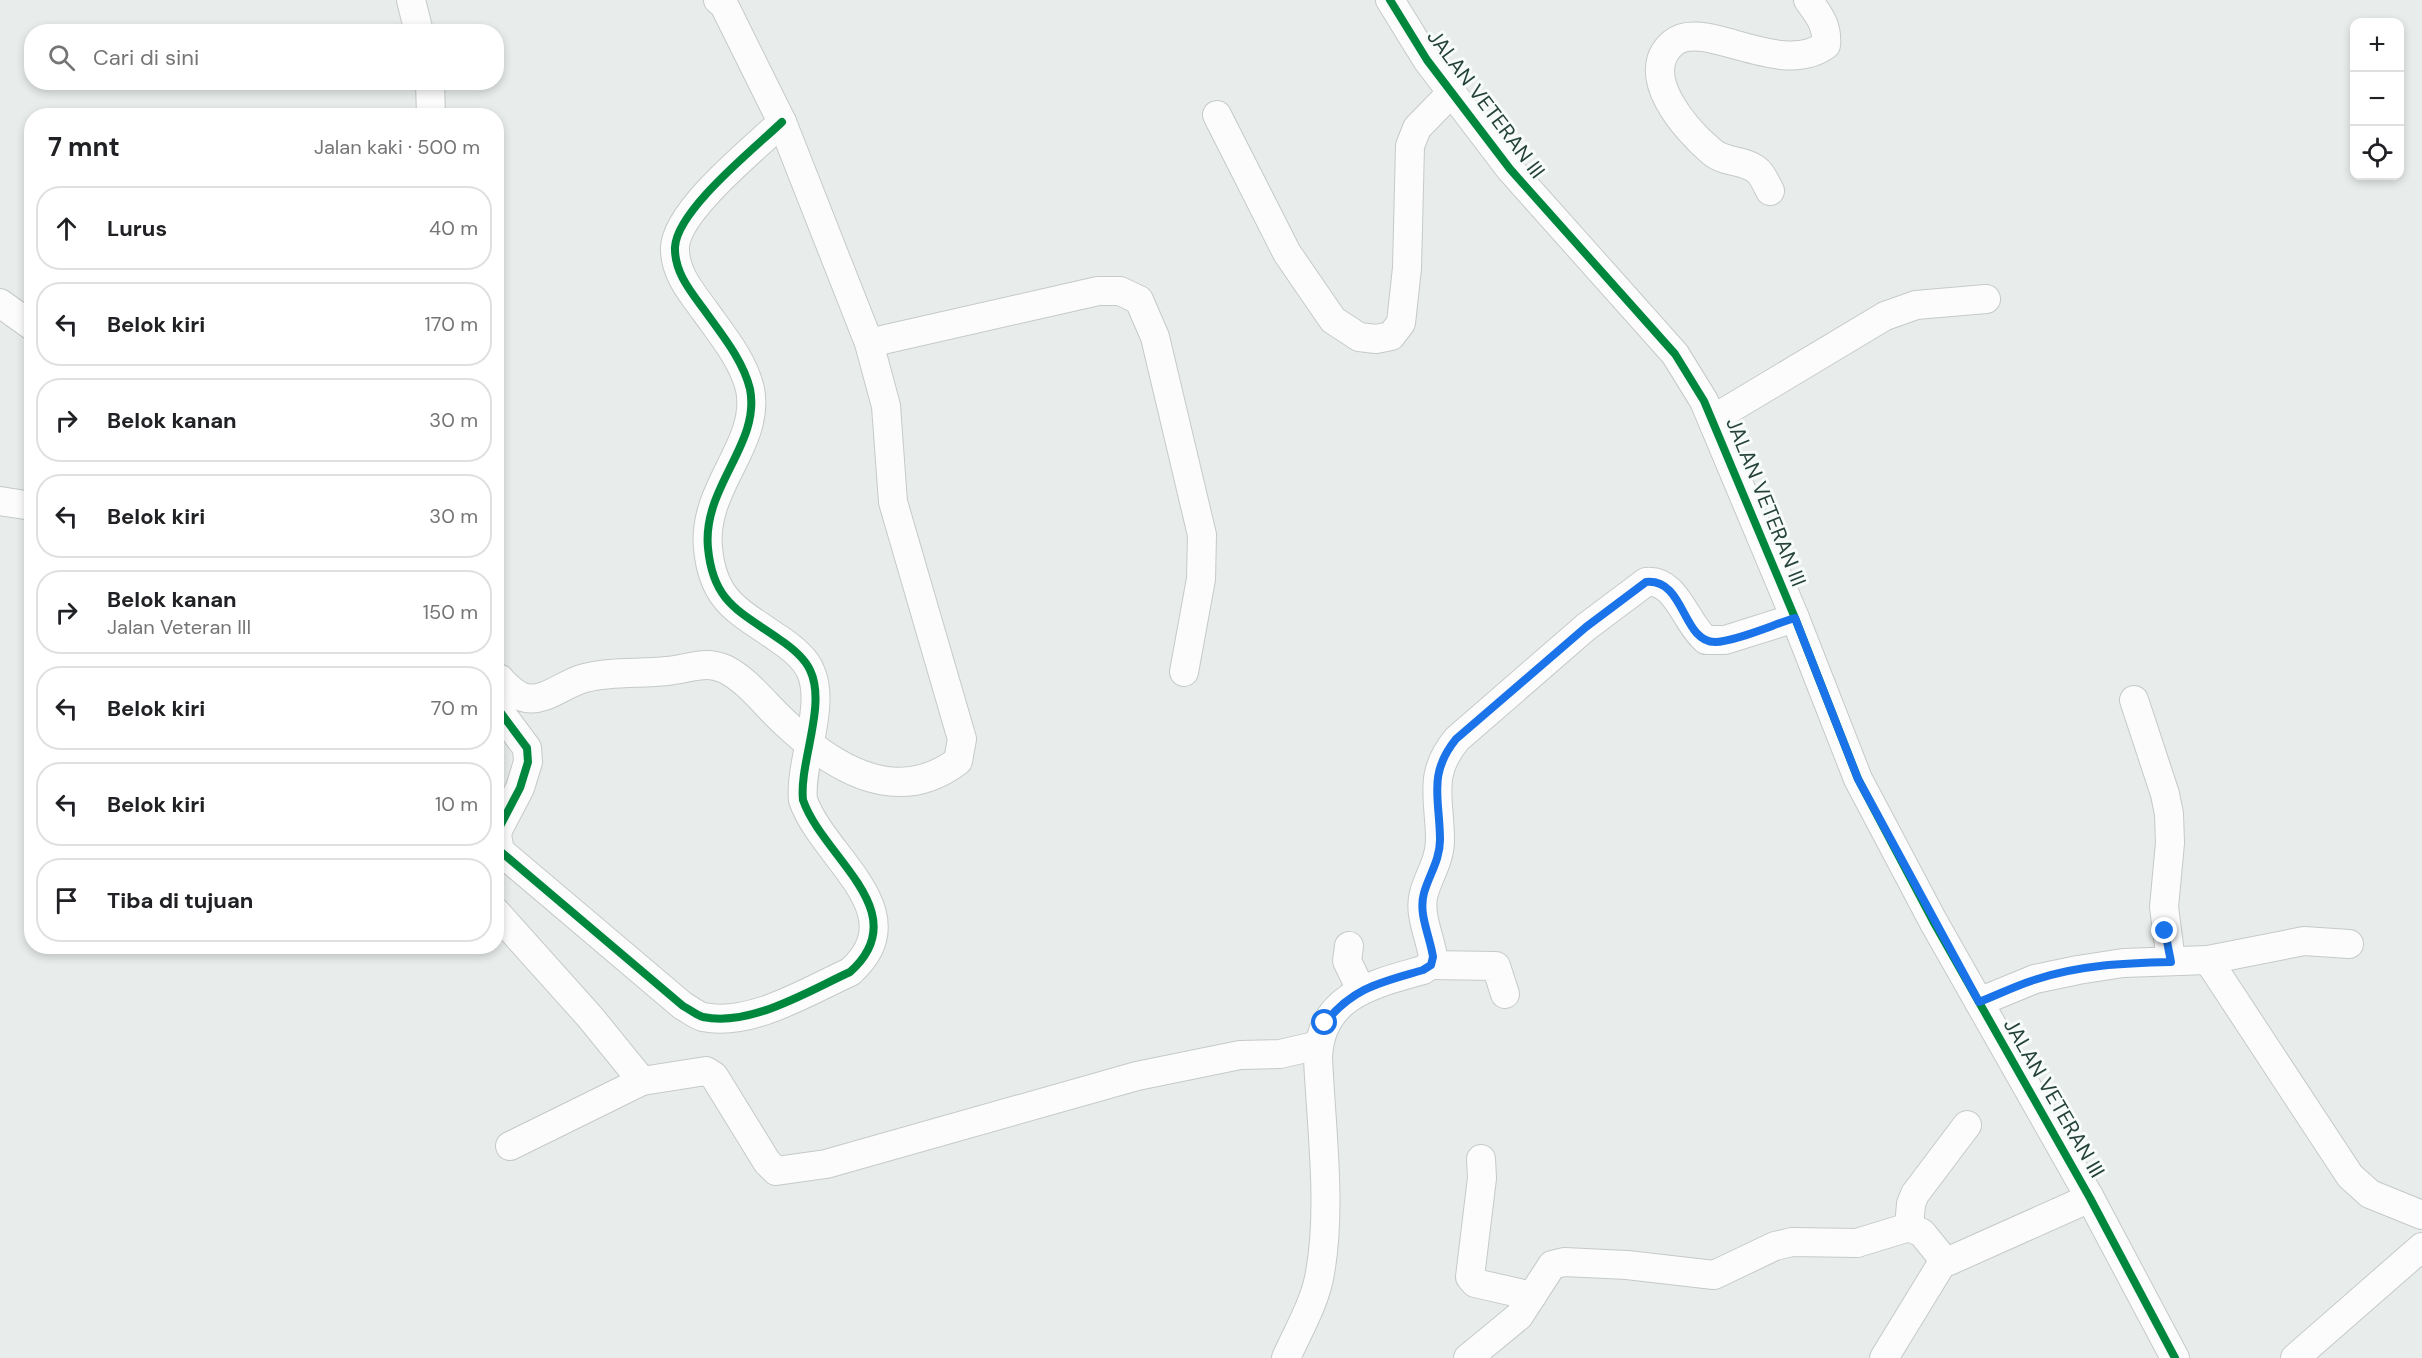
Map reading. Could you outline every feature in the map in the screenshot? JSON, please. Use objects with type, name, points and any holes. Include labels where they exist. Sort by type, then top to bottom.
[{"type":"street","points":[[411,0],[417,24]]},
{"type":"street","points":[[504,683],[516,694],[526,698],[538,697],[582,678],[597,675],[668,671],[708,665],[724,668],[747,685],[810,746],[842,766],[875,779],[899,782],[926,780],[943,772],[958,761],[962,750],[962,739],[893,502],[886,406],[869,343],[782,122],[751,55],[724,5],[718,0]]},
{"type":"street","name":"JALAN VETERAN III","points":[[1390,0],[1452,93],[1510,169],[1675,354],[1713,419],[1858,779],[1979,1002],[2090,1198],[2175,1358]]},
{"type":"street","points":[[1770,191],[1758,171],[1713,153],[1675,111],[1664,93],[1659,75],[1661,56],[1674,42],[1688,36],[1775,54],[1800,56],[1815,53],[1826,45],[1827,32],[1822,19],[1808,0]]},
{"type":"street","points":[[430,90],[431,108]]},
{"type":"street","points":[[1218,115],[1287,253],[1326,310],[1344,329],[1359,337],[1376,339],[1391,336],[1401,323],[1407,268],[1410,146],[1417,128],[1452,93]]},
{"type":"street","points":[[504,854],[683,1006],[702,1017],[753,1016],[850,972],[861,963],[871,945],[875,932],[874,917],[866,894],[836,856],[807,812],[803,800],[802,791],[816,698],[811,672],[804,660],[789,646],[727,603],[710,567],[708,523],[714,499],[741,446],[749,423],[750,390],[736,356],[685,285],[675,248],[678,232],[698,202],[782,122]]},
{"type":"street","points":[[869,343],[1098,291],[1120,291],[1139,300],[1155,337],[1202,535],[1201,579],[1184,672]]},
{"type":"street","points":[[1713,419],[1885,316],[1916,304],[1986,299]]},
{"type":"street","points":[[0,303],[24,320]]},
{"type":"street","points":[[0,501],[24,505]]},
{"type":"street","points":[[1431,965],[1433,957],[1423,903],[1424,892],[1437,859],[1440,840],[1435,792],[1440,764],[1456,739],[1586,627],[1646,582],[1663,584],[1670,590],[1698,634],[1706,640],[1725,640],[1795,618]]},
{"type":"street","points":[[2134,700],[2165,794],[2169,814],[2170,843],[2164,907],[2171,962]]},
{"type":"street","points":[[504,717],[527,748],[528,762],[520,788],[504,818]]},
{"type":"street","points":[[504,921],[590,1017],[642,1081]]},
{"type":"street","points":[[1979,1002],[2035,980],[2078,970],[2123,963],[2208,960],[2304,940],[2349,944]]},
{"type":"street","points":[[1349,946],[1347,962],[1361,990]]},
{"type":"street","points":[[2208,960],[2350,1176],[2370,1194],[2422,1215]]},
{"type":"street","points":[[1286,1358],[1311,1304],[1320,1275],[1325,1232],[1318,1045],[1325,1023],[1342,1004],[1361,990],[1423,970],[1431,965],[1496,966],[1505,994]]},
{"type":"street","points":[[510,1146],[642,1081],[706,1071],[714,1076],[767,1162],[776,1171],[791,1171],[826,1164],[1137,1076],[1240,1055],[1280,1054],[1318,1045]]},
{"type":"street","points":[[1909,1227],[1911,1204],[1915,1194],[1967,1125]]},
{"type":"street","points":[[1481,1159],[1482,1178],[1470,1278],[1474,1283],[1533,1296]]},
{"type":"street","points":[[1944,1260],[1957,1259],[2090,1198]]},
{"type":"street","points":[[1468,1358],[1519,1316],[1552,1265],[1564,1262],[1627,1265],[1714,1275],[1775,1246],[1792,1242],[1857,1243],[1909,1227],[1922,1233],[1944,1260]]},
{"type":"street","points":[[2295,1358],[2422,1248]]},
{"type":"street","points":[[1884,1358],[1944,1260]]},
{"type":"cycle path","points":[[1390,0],[1427,60],[1510,169],[1675,354],[1704,401],[1795,618],[1858,779],[1933,921],[2090,1198],[2175,1358]]},
{"type":"cycle path","points":[[504,854],[683,1006],[703,1017],[721,1019],[740,1017],[779,1005],[850,972],[868,950],[874,928],[870,907],[859,885],[814,822],[803,800],[805,769],[816,700],[810,670],[784,642],[730,603],[722,593],[711,566],[708,548],[709,526],[714,505],[747,428],[751,409],[750,389],[747,378],[731,348],[684,281],[675,256],[679,232],[703,198],[719,180],[782,122]]},
{"type":"cycle path","points":[[504,717],[527,748],[528,762],[520,788],[504,818]]},
{"type":"route","points":[[1325,1023],[1342,1004],[1361,990],[1423,970],[1431,965],[1433,957],[1424,919],[1423,903],[1424,892],[1437,859],[1440,840],[1435,792],[1440,764],[1447,751],[1456,739],[1586,627],[1634,589],[1646,582],[1655,581],[1670,590],[1698,634],[1706,640],[1715,642],[1725,640],[1795,618],[1858,779],[1933,921],[1979,1002],[2035,980],[2078,970],[2123,963],[2171,962],[2165,931]]}]
